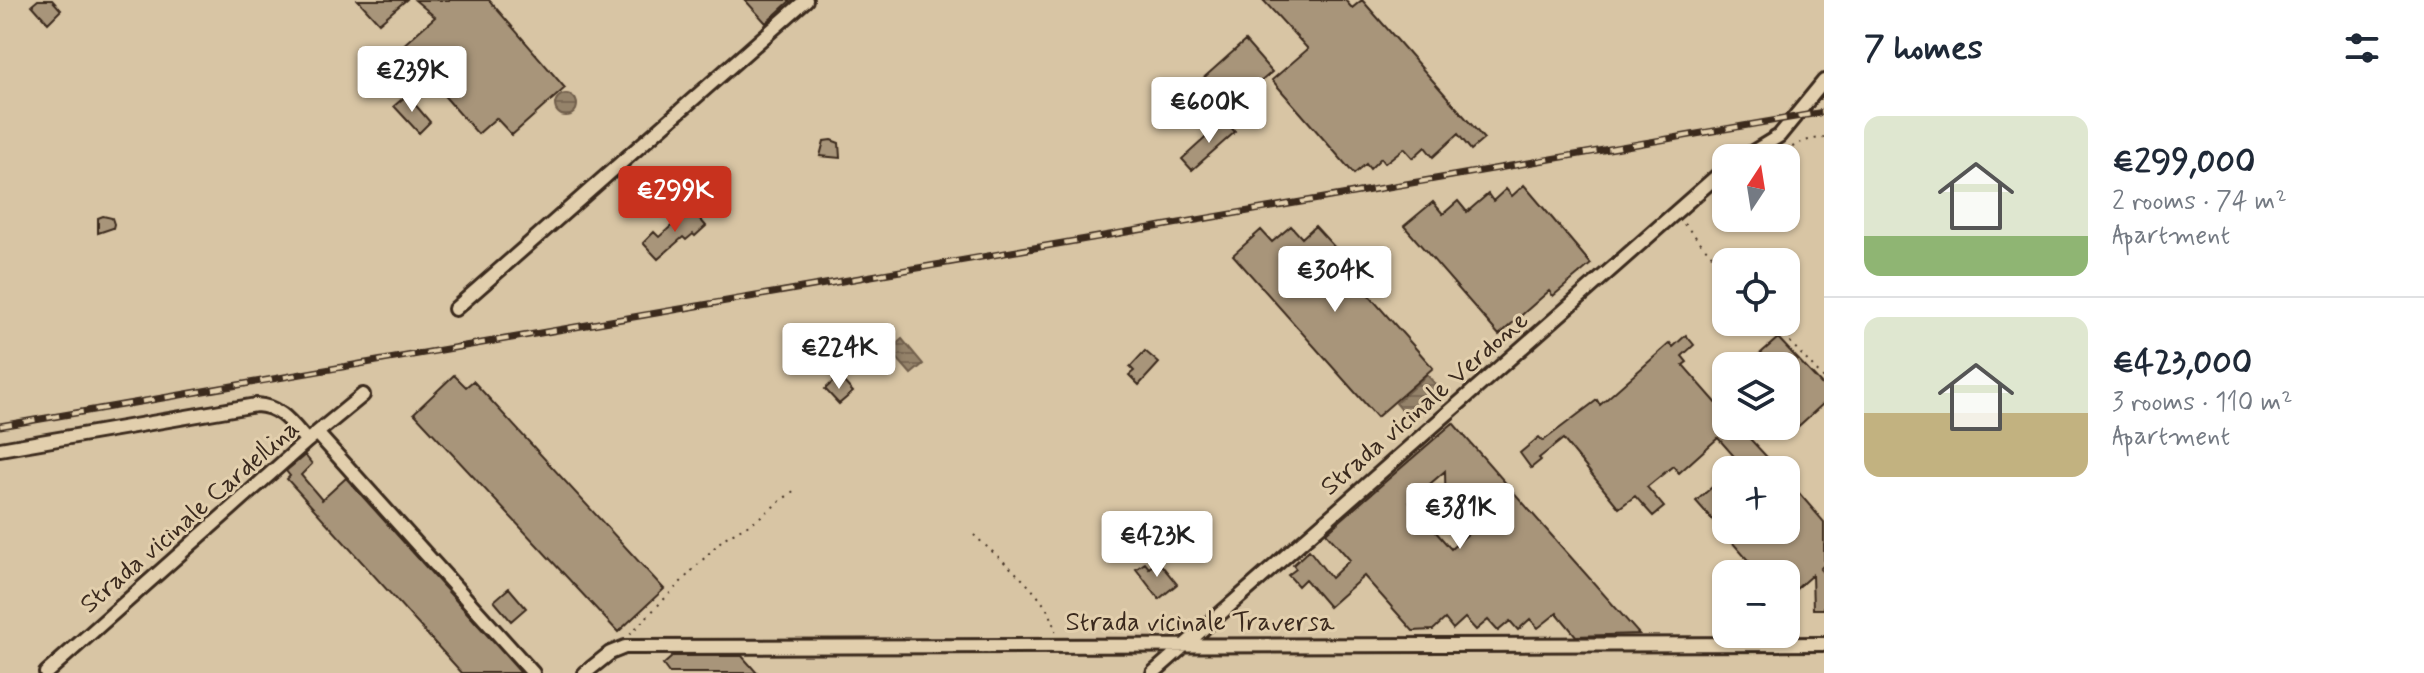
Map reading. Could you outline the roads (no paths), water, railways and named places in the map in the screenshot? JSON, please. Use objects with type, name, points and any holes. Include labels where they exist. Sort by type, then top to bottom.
[{"type":"street","points":[[455,309],[806,0]]},
{"type":"street","points":[[1766,144],[1779,136],[1824,81]]},
{"type":"street","name":"Strada vicinale Verdone","points":[[1153,673],[1712,180]]},
{"type":"street","name":"Strada vicinale Cardellina","points":[[46,673],[363,395]]},
{"type":"street","points":[[0,449],[266,405],[279,411],[312,437],[533,673]]},
{"type":"street","name":"Strada vicinale Traversa","points":[[585,673],[610,653],[625,647],[1824,644]]},
{"type":"railway","points":[[0,426],[1824,112]]}]
